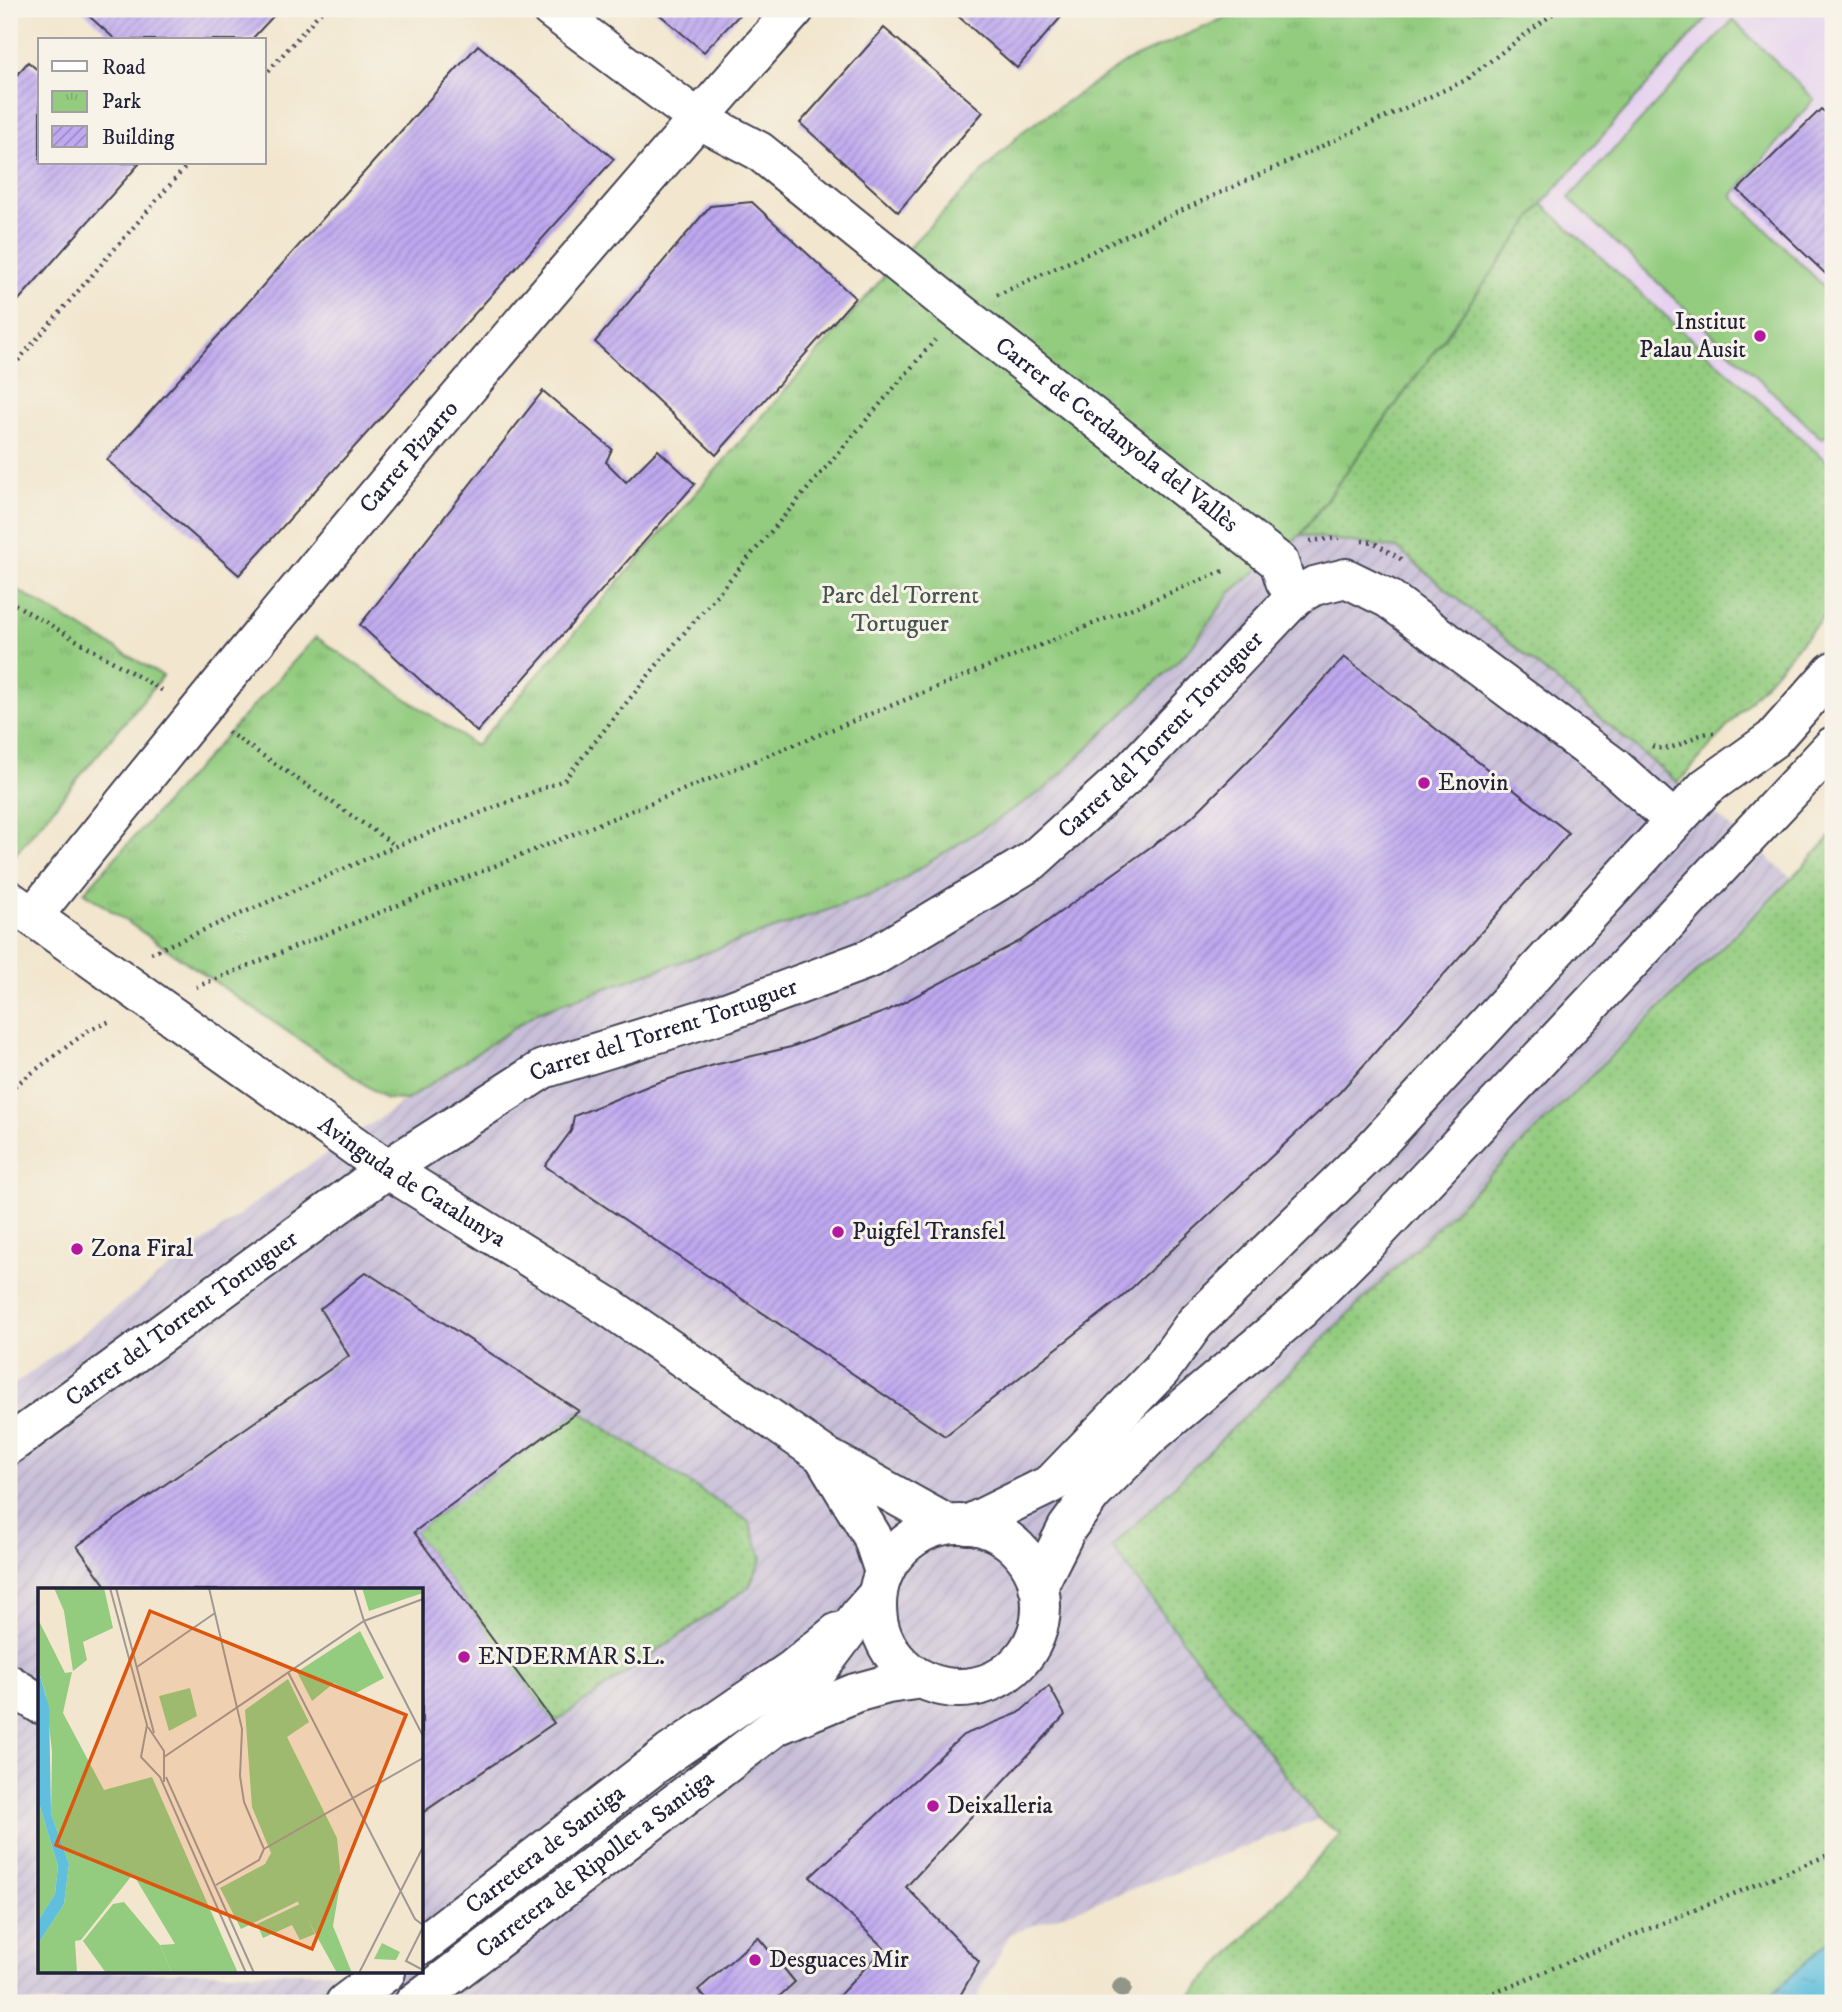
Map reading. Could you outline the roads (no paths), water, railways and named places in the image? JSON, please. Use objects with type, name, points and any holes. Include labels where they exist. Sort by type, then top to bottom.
[{"type":"street","name":"Carrer de Cerdanyola del Vallès","points":[[551,9],[698,119],[760,151],[959,312],[1279,562],[1285,581],[1296,596]]},
{"type":"street","name":"Carrer Pizarro","points":[[21,907],[197,711],[698,119],[795,9]]},
{"type":"street","points":[[1296,596],[1314,586],[1346,578],[1389,599],[1614,767],[1674,821]]},
{"type":"street","name":"Carrer del Torrent Tortuguer","points":[[9,1444],[387,1170],[543,1069],[726,1012],[871,958],[1032,861],[1128,774],[1296,596]]},
{"type":"street","points":[[1055,1480],[1161,1370],[1195,1323],[1369,1153],[1674,821],[1706,788],[1773,739],[1833,671]]},
{"type":"street","points":[[1038,1586],[1067,1528],[1092,1494],[1150,1436],[1300,1310],[1367,1244],[1833,746]]},
{"type":"street","name":"Avinguda de Catalunya","points":[[21,907],[107,972],[387,1170],[609,1307],[823,1455],[957,1525]]},
{"type":"street","points":[[776,1726],[874,1593],[908,1540],[923,1531],[957,1525],[1150,1436]]},
{"type":"street","name":"Avinguda de Catalunya","points":[[823,1455],[872,1536],[874,1593]]},
{"type":"street","points":[[874,1593],[880,1627],[893,1655],[922,1679],[950,1688],[968,1688],[1008,1673],[1032,1647],[1041,1619],[1038,1586],[1028,1562],[1015,1547],[992,1533],[957,1525]]},
{"type":"street","name":"Carretera de Ripollet a Santiga","points":[[670,1753],[793,1669],[874,1593]]},
{"type":"street","points":[[776,1726],[855,1693],[922,1679]]},
{"type":"street","points":[[9,1684],[38,1703]]},
{"type":"street","name":"Carretera de Ripollet a Santiga","points":[[414,2003],[776,1726]]},
{"type":"street","name":"Carretera de Santiga","points":[[424,1943],[670,1753]]},
{"type":"street","points":[[345,2003],[383,1974]]},
{"type":"water","points":[[1833,1938],[1833,2003],[1762,2003]]},
{"type":"place","name":"Institut Palau Ausit","points":[[1760,336]]},
{"type":"place","name":"Enovin","points":[[1424,783]]},
{"type":"place","name":"Puigfel Transfel","points":[[838,1232]]},
{"type":"place","name":"Zona Firal","points":[[77,1249]]},
{"type":"place","name":"ENDERMAR S.L.","points":[[464,1657]]},
{"type":"place","name":"Deixalleria","points":[[933,1806]]},
{"type":"place","name":"Desguaces Mir","points":[[755,1960]]},
{"type":"park label","name":"Parc del Torrent Tortuguer","points":[[900,610]]}]
